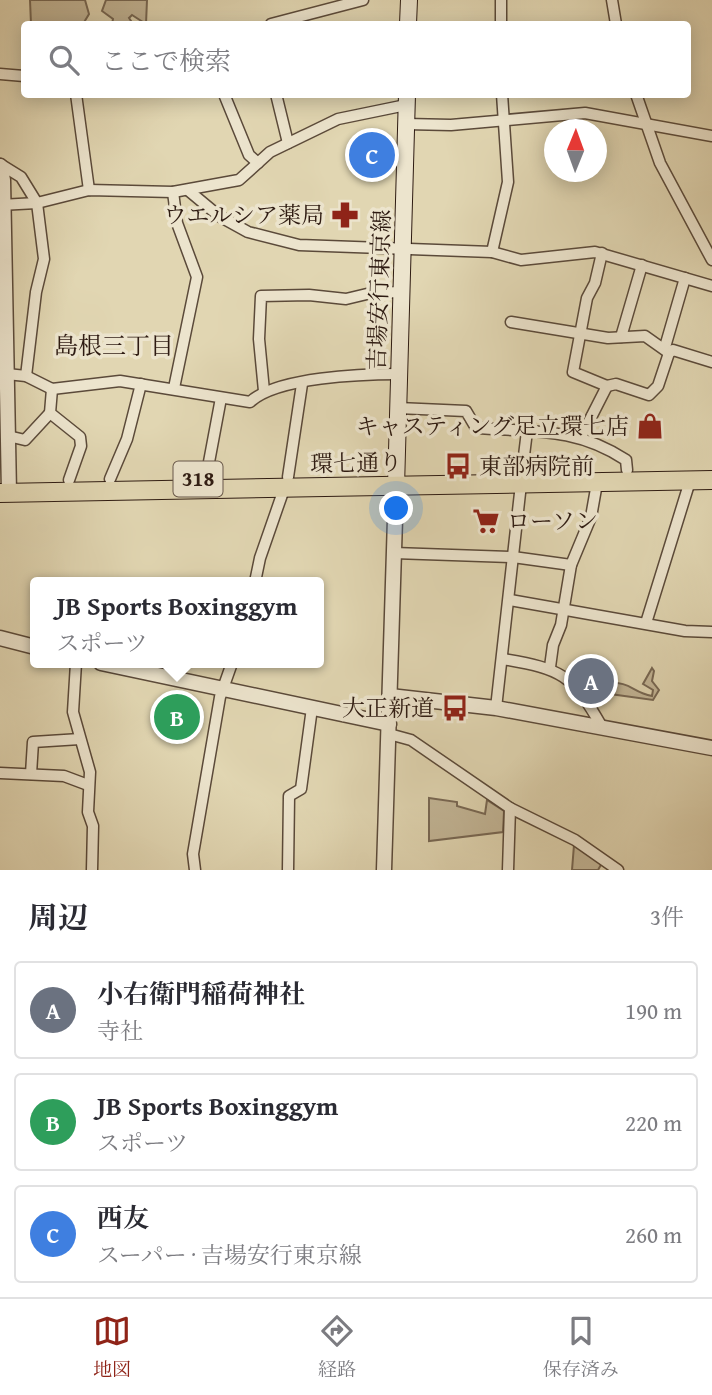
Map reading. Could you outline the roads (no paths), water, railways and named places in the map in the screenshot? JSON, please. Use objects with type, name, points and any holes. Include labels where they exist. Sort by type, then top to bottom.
[{"type":"main road","points":[[408,21],[409,0]]},
{"type":"main road","name":"吉場安行東京線","points":[[396,481],[406,100]]},
{"type":"main road","name":"環七通り","points":[[5,487],[522,478],[626,470],[712,469]]},
{"type":"main road","name":"環七通り","points":[[5,487],[69,480],[206,478],[286,483]]},
{"type":"main road","name":"環七通り","points":[[522,478],[597,483],[712,480]]},
{"type":"street","points":[[280,21],[337,3],[363,0]]},
{"type":"street","points":[[501,0],[502,21]]},
{"type":"street","points":[[612,0],[616,21]]},
{"type":"street","points":[[0,74],[21,76]]},
{"type":"street","points":[[77,98],[89,190]]},
{"type":"street","points":[[226,98],[249,155],[258,163]]},
{"type":"street","points":[[277,98],[288,143]]},
{"type":"street","points":[[492,252],[508,182],[502,98]]},
{"type":"street","points":[[638,98],[660,163],[712,260]]},
{"type":"street","points":[[2,204],[37,203],[89,190],[189,191],[239,180],[258,163],[288,143],[338,120],[406,100]]},
{"type":"street","points":[[406,124],[451,125],[585,113],[712,136]]},
{"type":"street","points":[[0,165],[21,177],[37,203],[44,259],[36,292],[26,376]]},
{"type":"street","points":[[0,165],[3,333],[8,374],[5,487]]},
{"type":"street","points":[[189,191],[219,216],[248,232],[299,246],[403,247],[492,252],[521,260],[602,253],[712,286]]},
{"type":"street","points":[[173,192],[177,223],[197,277],[174,388]]},
{"type":"street","points":[[602,253],[595,283],[587,298],[573,372],[607,387],[616,384],[649,395],[658,386],[685,278]]},
{"type":"street","points":[[621,337],[642,265]]},
{"type":"street","points":[[264,391],[259,340],[261,296],[309,295],[346,299],[371,293],[402,292]]},
{"type":"street","points":[[511,322],[581,334],[645,336],[667,350],[712,362]]},
{"type":"street","points":[[664,368],[676,373]]},
{"type":"street","points":[[8,374],[26,376],[52,389],[120,381],[250,402],[264,391],[302,384],[399,374]]},
{"type":"street","points":[[110,480],[127,439],[141,384]]},
{"type":"street","points":[[256,577],[286,483],[302,384]]},
{"type":"street","points":[[581,437],[607,387]]},
{"type":"street","points":[[8,436],[25,440],[50,413],[52,389]]},
{"type":"street","points":[[206,478],[221,398]]},
{"type":"street","points":[[398,408],[466,411],[476,428],[581,437],[606,447],[626,460],[626,470]]},
{"type":"street","points":[[50,413],[80,438],[81,446],[69,480]]},
{"type":"street","points":[[496,708],[527,431]]},
{"type":"street","points":[[384,870],[396,481]]},
{"type":"street","points":[[646,623],[690,481]]},
{"type":"street","points":[[550,667],[564,610],[571,565],[591,517],[597,483]]},
{"type":"street","points":[[394,553],[513,557],[571,565]]},
{"type":"street","points":[[510,600],[685,631],[712,632]]},
{"type":"street","points":[[0,638],[30,646]]},
{"type":"street","points":[[503,659],[550,667],[561,673],[586,698],[602,727]]},
{"type":"street","points":[[76,668],[73,712],[90,772],[88,812],[93,826],[92,870]]},
{"type":"street","points":[[123,668],[312,708],[389,729],[411,740],[510,808],[575,840],[618,870]]},
{"type":"street","points":[[195,870],[193,854],[223,691],[230,668]]},
{"type":"street","points":[[390,695],[496,708],[712,748]]},
{"type":"street","points":[[288,870],[289,796],[301,789],[312,708]]},
{"type":"street","points":[[31,774],[33,742],[80,738]]},
{"type":"street","points":[[0,773],[64,776],[88,785]]},
{"type":"street","points":[[508,870],[510,808]]},
{"type":"place","name":"西友","points":[[372,155]]},
{"type":"place","name":"ウエルシア薬局","points":[[345,215]]},
{"type":"place","name":"キャスティング足立環七店","points":[[650,426]]},
{"type":"place","name":"東部病院前","points":[[458,466]]},
{"type":"place","name":"ローソン","points":[[486,521]]},
{"type":"place","name":"小右衛門稲荷神社","points":[[591,681]]},
{"type":"place","name":"大正新道","points":[[455,708]]},
{"type":"place","name":"JB Sports Boxinggym","points":[[177,717]]},
{"type":"district","name":"島根三丁目","points":[[114,346]]}]
